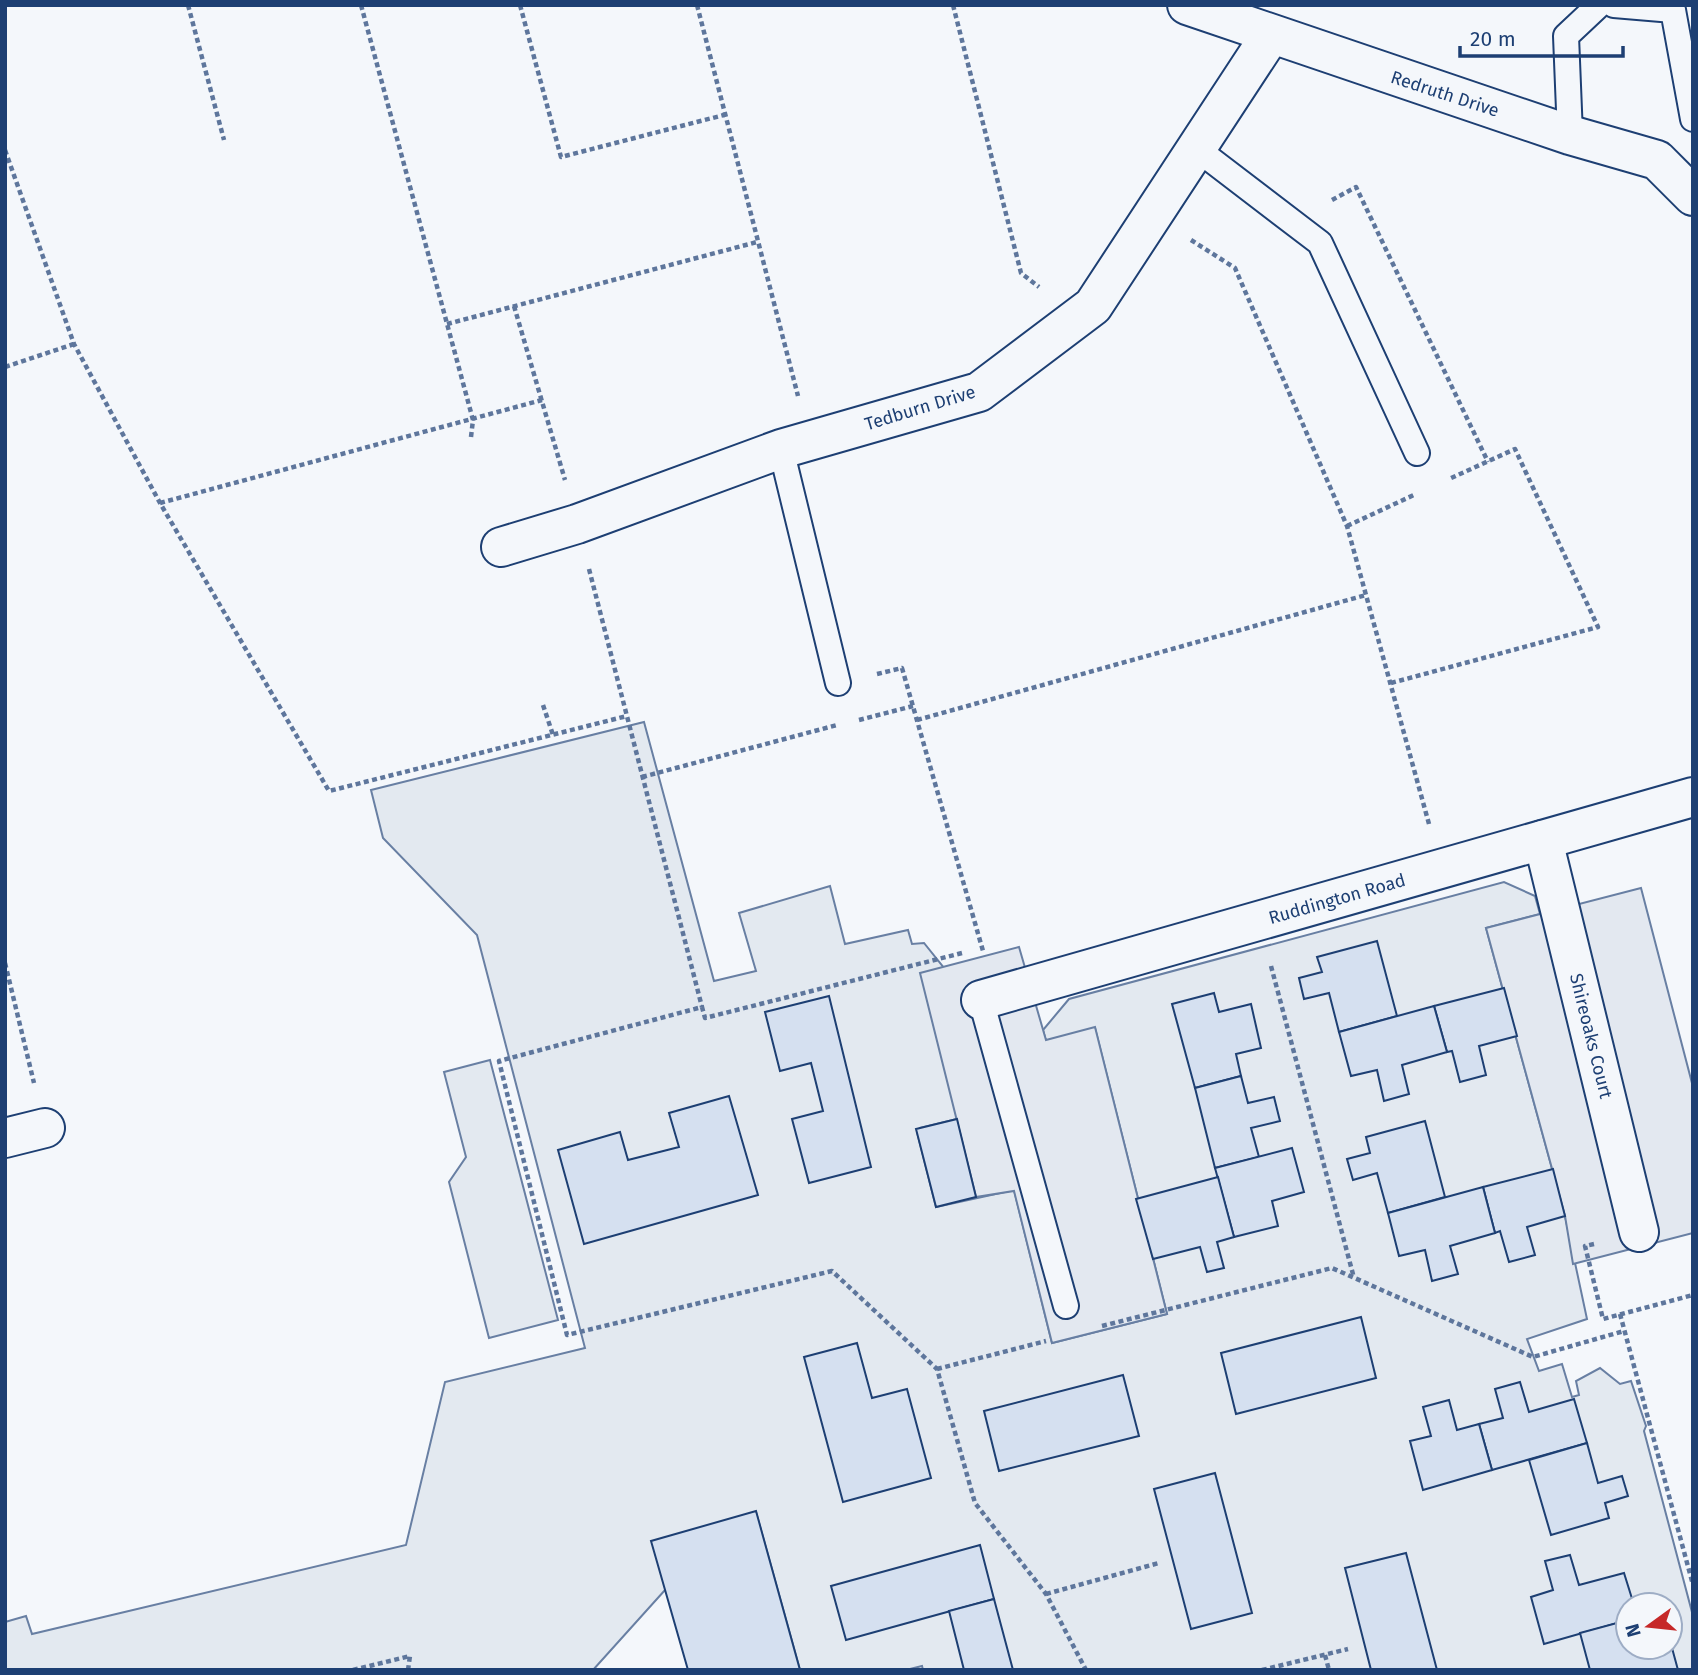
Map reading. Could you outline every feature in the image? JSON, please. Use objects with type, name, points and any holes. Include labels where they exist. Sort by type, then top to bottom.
[{"type":"street","name":"Redruth Drive","points":[[1187,5],[1270,36],[1570,135],[1657,160],[1693,196]]},
{"type":"street","name":"Tedburn Drive","points":[[501,547],[577,524],[796,445],[979,392],[1093,306],[1154,217],[1270,36]]},
{"type":"street","name":"Ruddington Road","points":[[989,998],[1693,797]]},
{"type":"street","name":"Shireoaks Court","points":[[1543,840],[1639,1232]]},
{"type":"street","points":[[5,1138],[45,1128]]},
{"type":"lane","points":[[1570,135],[1566,36],[1599,5]]},
{"type":"lane","points":[[1614,5],[1673,10],[1693,119]]},
{"type":"lane","points":[[1197,149],[1320,243],[1417,453]]},
{"type":"lane","points":[[796,445],[838,684]]},
{"type":"lane","points":[[989,998],[1066,1306]]},
{"type":"path","points":[[188,5],[224,140]]},
{"type":"path","points":[[361,5],[473,420],[471,437]]},
{"type":"path","points":[[520,5],[561,157],[724,115]]},
{"type":"path","points":[[696,5],[757,242],[796,445]]},
{"type":"path","points":[[953,5],[1021,272],[1079,317]]},
{"type":"path","points":[[5,150],[74,344],[160,503],[329,791],[627,716]]},
{"type":"path","points":[[1290,221],[1356,187],[1488,462]]},
{"type":"path","points":[[1154,217],[1235,268],[1347,526],[1441,869]]},
{"type":"path","points":[[447,324],[757,242]]},
{"type":"path","points":[[514,306],[577,524],[705,1018],[982,948]]},
{"type":"path","points":[[5,368],[74,344]]},
{"type":"path","points":[[160,503],[542,400]]},
{"type":"path","points":[[1391,683],[1598,627],[1515,449],[1444,482]]},
{"type":"path","points":[[1347,526],[1420,492]]},
{"type":"path","points":[[917,720],[1366,595]]},
{"type":"path","points":[[838,684],[902,668],[982,948],[989,998]]},
{"type":"path","points":[[543,705],[553,735]]},
{"type":"path","points":[[642,777],[913,706]]},
{"type":"path","points":[[1259,921],[1354,1278]]},
{"type":"path","points":[[5,963],[45,1128]]},
{"type":"path","points":[[702,1007],[499,1061],[567,1335],[832,1271],[937,1369],[975,1503],[1046,1594],[1086,1670]]},
{"type":"path","points":[[1101,1326],[1332,1268],[1533,1357],[1624,1331]]},
{"type":"path","points":[[1620,1314],[1693,1585]]},
{"type":"path","points":[[937,1369],[1049,1340]]},
{"type":"path","points":[[1046,1594],[1159,1563]]},
{"type":"path","points":[[1262,1670],[1348,1649]]},
{"type":"path","points":[[1325,1655],[1329,1670]]},
{"type":"path","points":[[353,1670],[410,1656],[408,1670]]},
{"type":"shaded area","points":[[644,722],[714,981],[756,971],[739,913],[830,886],[845,944],[908,930],[912,944],[924,943],[944,968],[957,1119],[920,1128],[917,1132],[936,1207],[1014,1190],[1052,1343],[1167,1314],[1095,1028],[1046,1041],[1043,1030],[1069,999],[1504,882],[1535,896],[1540,914],[1486,928],[1565,1216],[1587,1319],[1527,1339],[1539,1371],[1562,1364],[1572,1397],[1579,1395],[1576,1381],[1600,1368],[1620,1384],[1631,1381],[1646,1426],[1644,1431],[1693,1616],[1693,1670],[923,1670],[922,1666],[906,1670],[800,1670],[756,1512],[665,1590],[593,1670],[5,1670],[5,1622],[26,1616],[32,1634],[406,1545],[445,1382],[585,1348],[477,935],[383,838],[371,790]]},
{"type":"shaded area","points":[[1641,888],[1693,1087],[1693,1233],[1573,1264],[1565,1216],[1486,928]]},
{"type":"shaded area","points":[[1019,947],[1046,1040],[1095,1027],[1167,1314],[1052,1343],[1014,1191],[976,1197],[920,973]]},
{"type":"shaded area","points":[[490,1060],[558,1320],[489,1338],[449,1182],[466,1157],[444,1072]]},
{"type":"building","points":[[1377,941],[1397,1016],[1339,1032],[1329,993],[1304,999],[1299,978],[1322,972],[1317,957]]},
{"type":"building","points":[[1504,988],[1517,1036],[1479,1046],[1486,1075],[1460,1082],[1452,1051],[1447,1052],[1434,1006]]},
{"type":"building","points":[[1214,993],[1219,1012],[1251,1004],[1261,1048],[1236,1054],[1241,1076],[1195,1088],[1172,1004]]},
{"type":"building","points":[[829,996],[871,1167],[809,1183],[792,1119],[823,1111],[811,1063],[780,1071],[765,1012]]},
{"type":"building","points":[[1434,1006],[1447,1052],[1402,1065],[1409,1094],[1384,1101],[1377,1070],[1351,1076],[1339,1032]]},
{"type":"building","points":[[1241,1076],[1248,1103],[1274,1097],[1280,1121],[1251,1128],[1259,1157],[1215,1168],[1195,1088]]},
{"type":"building","points":[[729,1096],[758,1195],[584,1244],[558,1150],[620,1132],[628,1160],[679,1147],[669,1113]]},
{"type":"building","points":[[957,1119],[976,1197],[936,1207],[916,1129]]},
{"type":"building","points":[[1425,1121],[1445,1197],[1388,1213],[1377,1173],[1353,1180],[1347,1159],[1370,1153],[1366,1137]]},
{"type":"building","points":[[1292,1148],[1304,1192],[1272,1201],[1278,1226],[1234,1237],[1215,1168]]},
{"type":"building","points":[[1553,1169],[1565,1216],[1527,1227],[1535,1255],[1509,1262],[1500,1231],[1495,1233],[1483,1187]]},
{"type":"building","points":[[1218,1177],[1234,1237],[1217,1242],[1224,1268],[1207,1272],[1200,1247],[1153,1259],[1136,1199]]},
{"type":"building","points":[[1483,1187],[1495,1233],[1450,1246],[1458,1274],[1432,1281],[1425,1250],[1399,1256],[1388,1213]]},
{"type":"building","points":[[1361,1317],[1376,1378],[1236,1414],[1221,1353]]},
{"type":"building","points":[[857,1343],[872,1398],[907,1389],[931,1478],[843,1502],[804,1357]]},
{"type":"building","points":[[1123,1375],[1139,1436],[999,1471],[984,1411]]},
{"type":"building","points":[[1520,1382],[1529,1412],[1574,1399],[1587,1443],[1492,1470],[1479,1424],[1503,1418],[1495,1389]]},
{"type":"building","points":[[1449,1400],[1457,1430],[1479,1424],[1492,1470],[1423,1490],[1410,1441],[1431,1436],[1423,1407]]},
{"type":"building","points":[[1587,1443],[1598,1483],[1622,1476],[1628,1496],[1605,1503],[1609,1518],[1551,1535],[1529,1460]]},
{"type":"building","points":[[1215,1473],[1252,1613],[1191,1629],[1154,1489]]},
{"type":"building","points":[[756,1511],[800,1670],[688,1670],[651,1541]]},
{"type":"building","points":[[980,1545],[994,1599],[846,1640],[831,1586]]},
{"type":"building","points":[[1406,1553],[1437,1670],[1371,1670],[1345,1568]]},
{"type":"building","points":[[1570,1555],[1579,1585],[1624,1573],[1630,1591],[1614,1591],[1614,1624],[1544,1644],[1531,1597],[1553,1590],[1545,1561]]},
{"type":"building","points":[[994,1599],[1013,1670],[964,1670],[949,1611]]},
{"type":"building","points":[[1614,1624],[1614,1661],[1676,1661],[1678,1670],[1590,1670],[1580,1633]]}]
